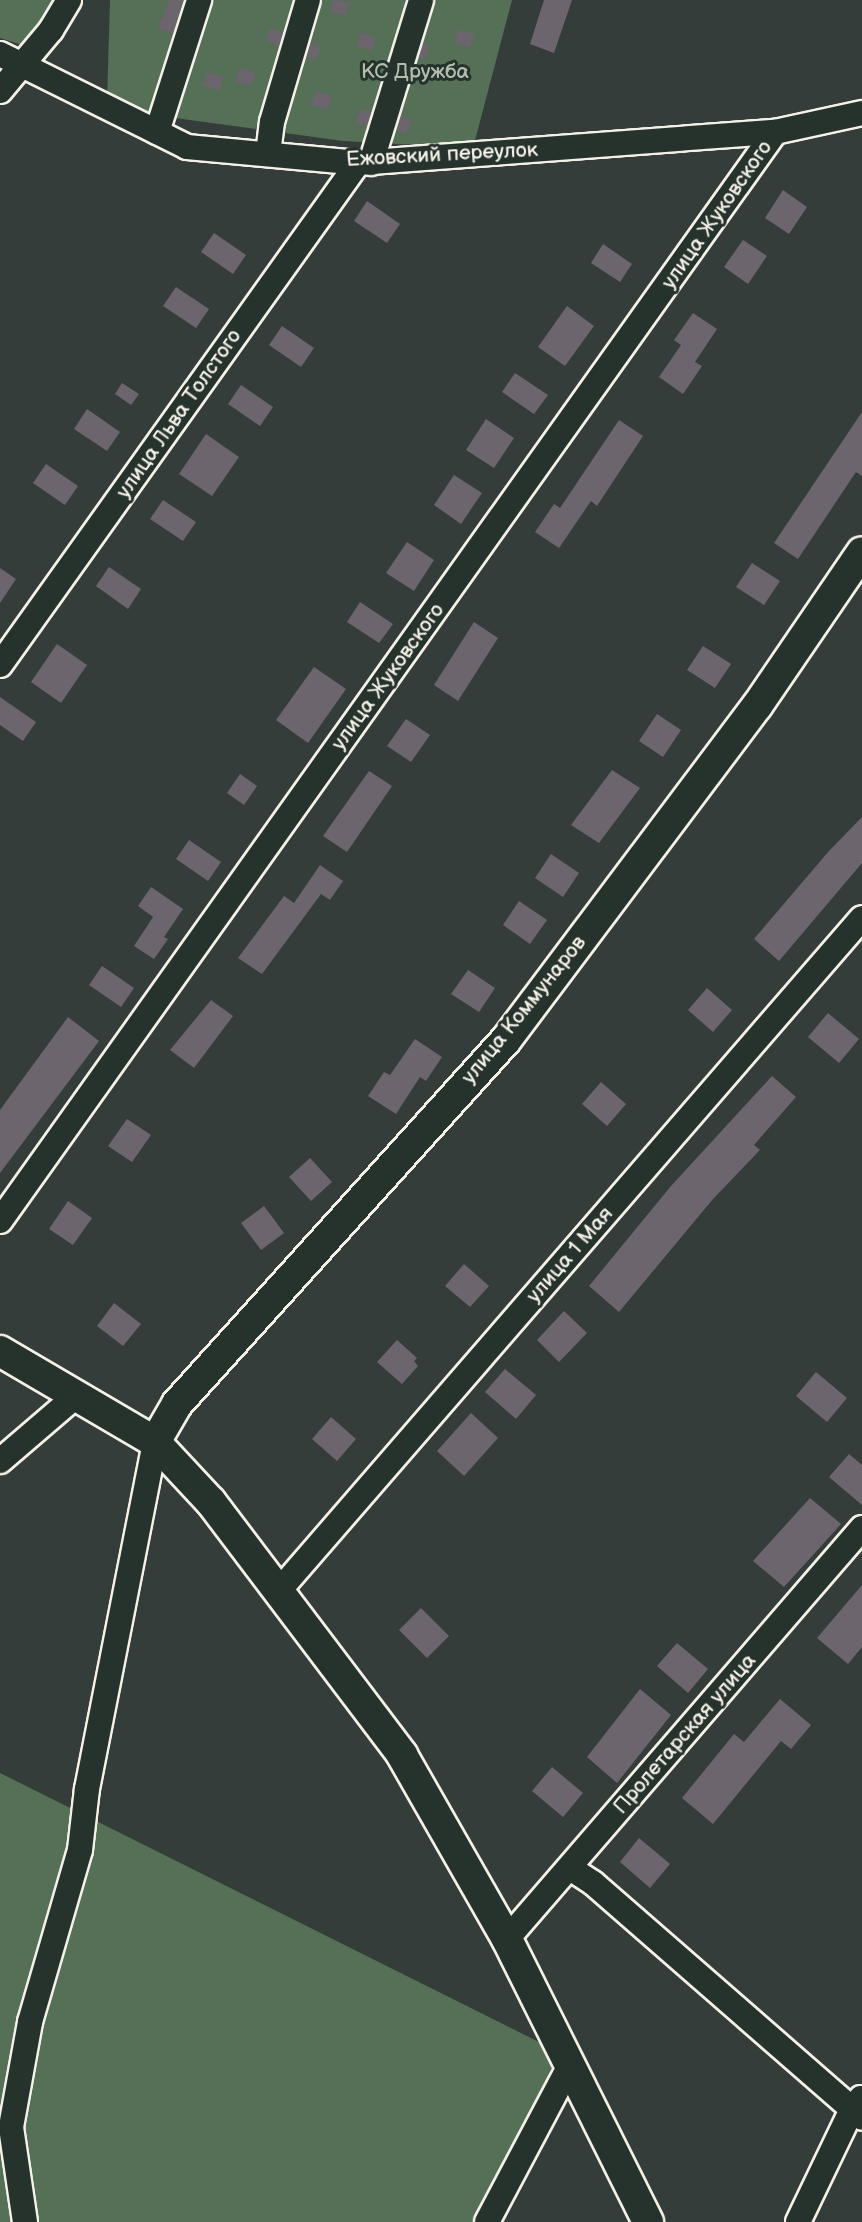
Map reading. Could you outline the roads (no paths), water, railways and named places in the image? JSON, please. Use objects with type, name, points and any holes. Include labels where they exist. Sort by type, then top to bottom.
[{"type":"main road","name":"улица Коммунаров","points":[[155,1441],[177,1404],[506,1040],[757,706],[862,552]]},
{"type":"main road","points":[[0,1351],[155,1441],[211,1502],[277,1593],[402,1755],[507,1939],[648,2222]]},
{"type":"street","points":[[0,91],[10,59],[51,30],[69,0]]},
{"type":"street","points":[[157,132],[200,0]]},
{"type":"street","points":[[268,155],[272,122],[308,0]]},
{"type":"street","name":"улица Льва Толстого","points":[[0,665],[365,163],[421,0]]},
{"type":"street","name":"Ежовский переулок","points":[[10,59],[187,146],[365,163],[775,132],[862,113]]},
{"type":"street","name":"улица Жуковского","points":[[0,1222],[775,132]]},
{"type":"street","name":"улица 1 Мая","points":[[277,1593],[862,918]]},
{"type":"street","points":[[0,1461],[77,1395]]},
{"type":"street","points":[[25,2222],[11,2127],[30,2022],[80,1850],[87,1789],[155,1441]]},
{"type":"street","name":"Пролетарская улица","points":[[507,1939],[862,1528]]},
{"type":"street","points":[[570,1868],[593,1882],[859,2108],[798,2222]]},
{"type":"street","points":[[487,2222],[570,2065]]},
{"type":"park label","name":"КС Дружба","points":[[415,72]]}]
